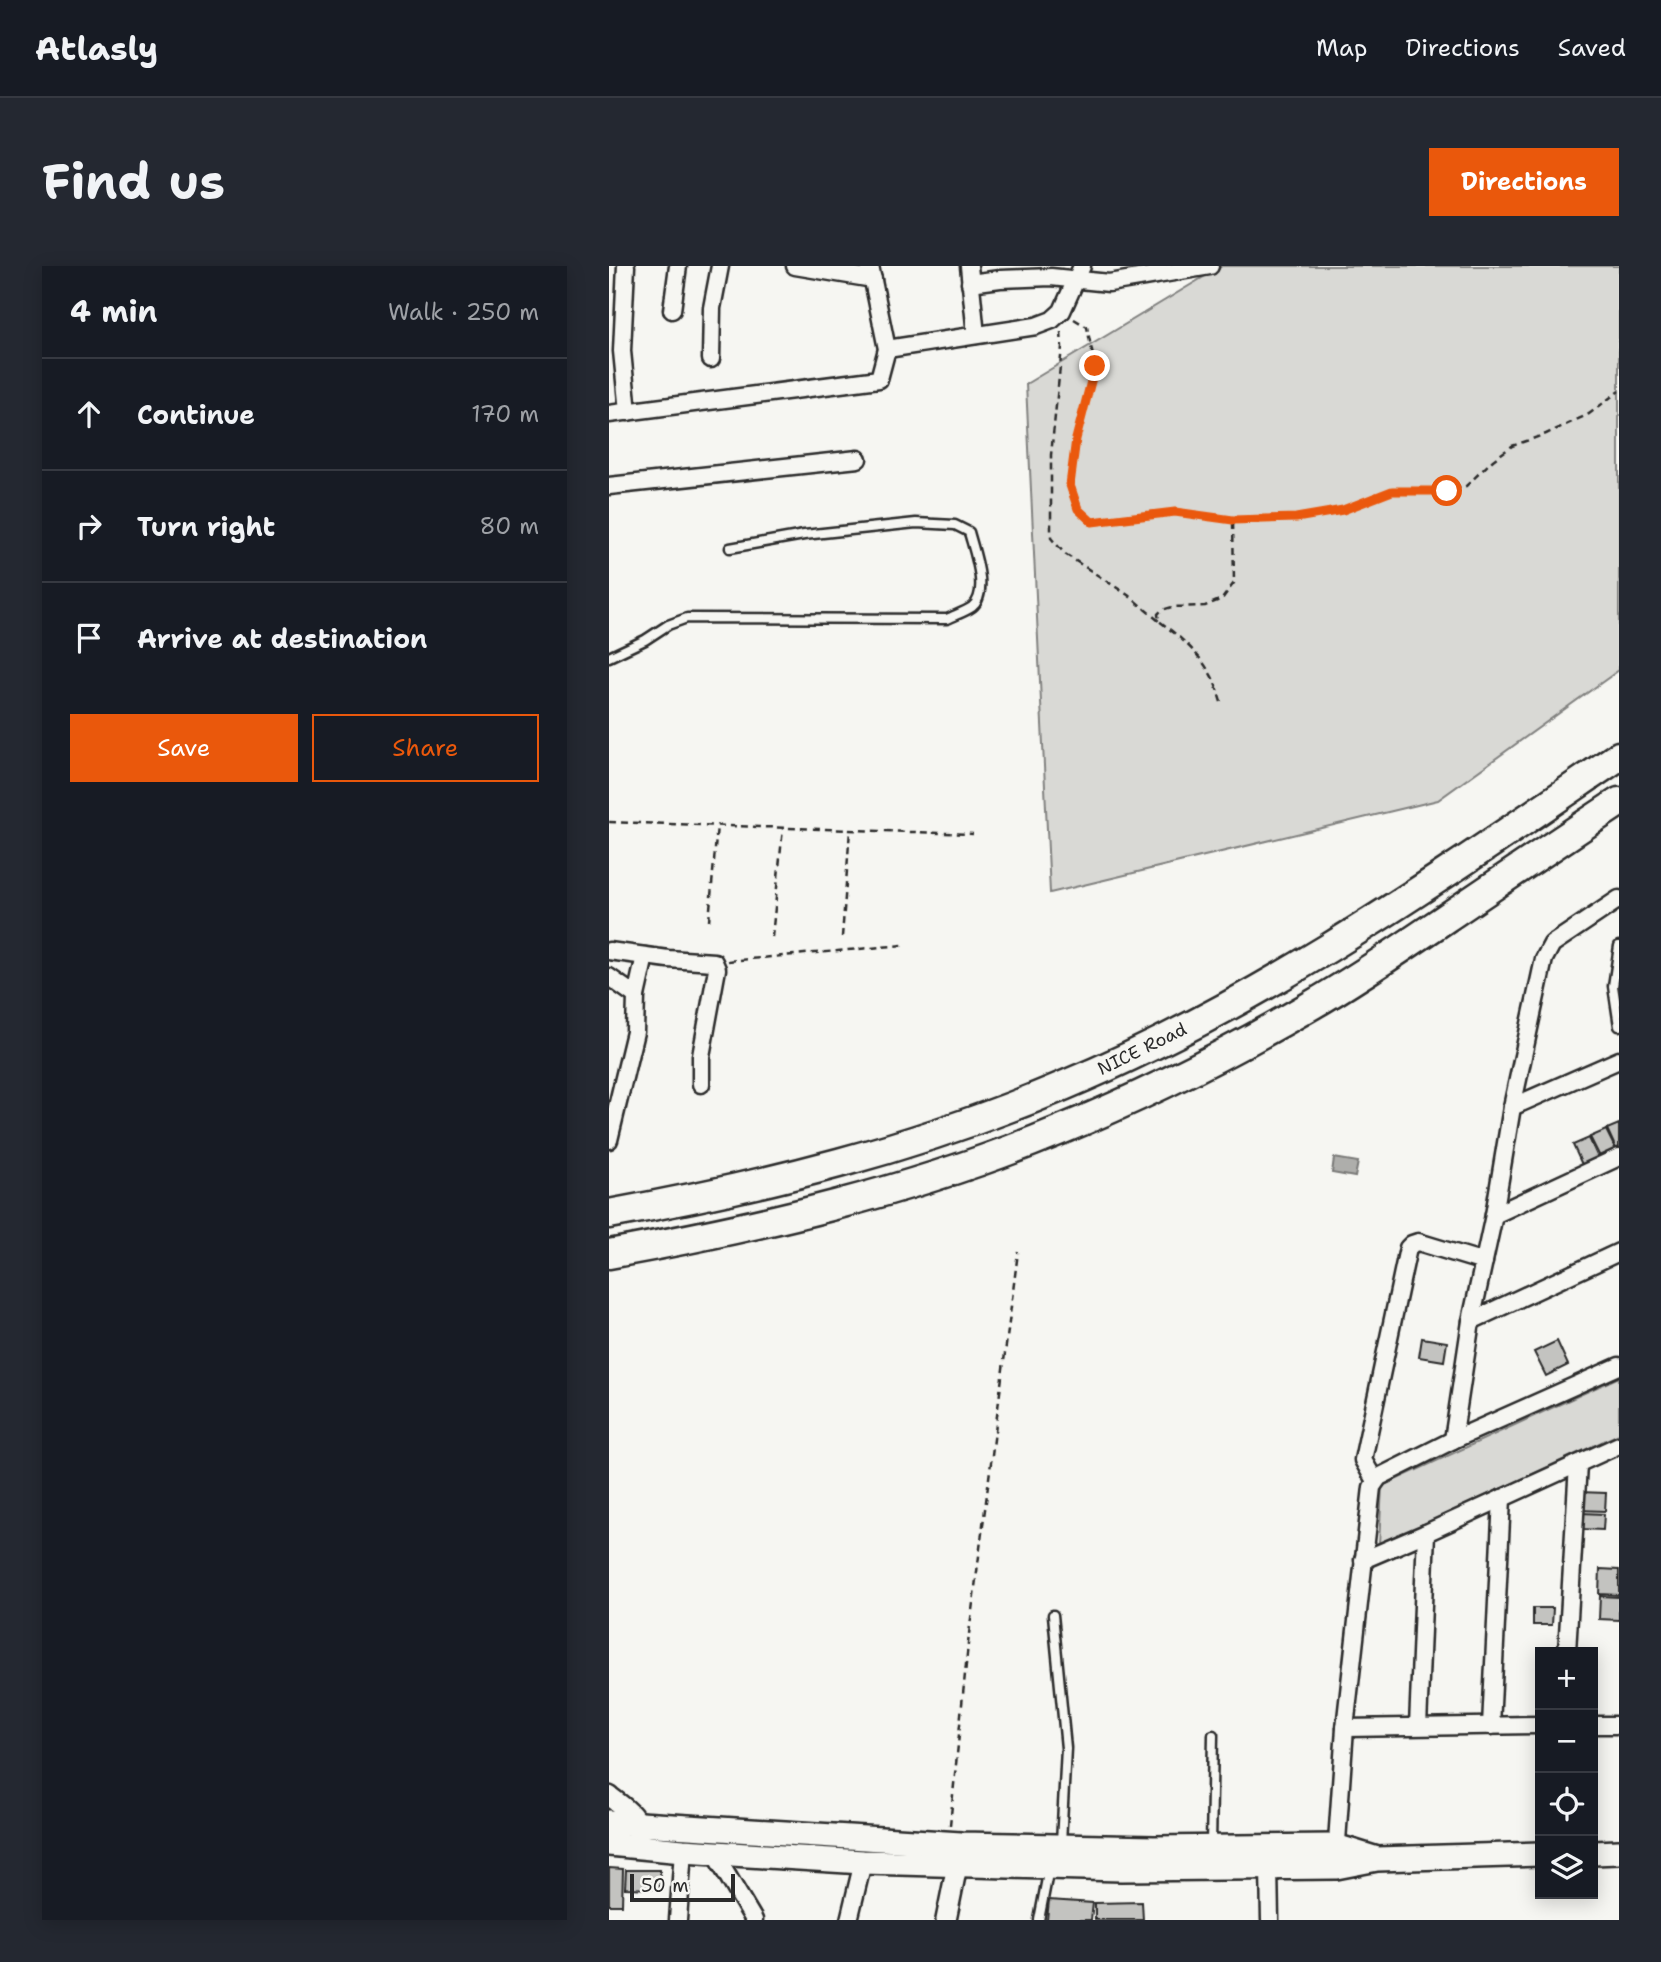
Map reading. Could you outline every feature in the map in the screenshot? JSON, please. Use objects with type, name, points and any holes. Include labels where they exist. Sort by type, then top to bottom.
[{"type":"highway","name":"NICE Road","points":[[609,1214],[694,1199],[851,1161],[963,1125],[1065,1086],[1263,988],[1370,922],[1619,756]]},
{"type":"highway","points":[[609,1254],[772,1221],[868,1196],[977,1162],[1058,1131],[1157,1087],[1311,1005],[1405,946],[1619,802]]},
{"type":"main road","points":[[609,1822],[638,1836],[683,1851],[863,1862],[956,1850],[1049,1867],[1121,1869],[1269,1867],[1336,1856]]},
{"type":"main road","points":[[609,1844],[638,1836],[956,1850],[1061,1846],[1210,1846],[1377,1859],[1535,1854]]},
{"type":"main road","points":[[1598,1853],[1619,1852]]},
{"type":"street","points":[[626,266],[617,293],[615,352],[628,412]]},
{"type":"street","points":[[673,310],[678,266]]},
{"type":"street","points":[[712,359],[712,308],[720,266]]},
{"type":"street","points":[[609,414],[879,379],[887,349],[872,272],[796,266]]},
{"type":"street","points":[[969,266],[977,335]]},
{"type":"street","points":[[970,283],[1079,273],[1092,283],[1109,284],[1210,266]]},
{"type":"street","points":[[887,349],[1036,326],[1052,320],[1059,314],[1079,273]]},
{"type":"street","points":[[609,486],[858,459]]},
{"type":"street","points":[[1453,1440],[1471,1321],[1494,1215],[1512,1107],[1547,950],[1619,899]]},
{"type":"street","points":[[609,951],[714,962],[717,969],[701,1056],[701,1084]]},
{"type":"street","points":[[609,1140],[635,1032],[636,996],[645,956]]},
{"type":"street","points":[[609,977],[636,996]]},
{"type":"street","points":[[1512,1107],[1619,1060]]},
{"type":"street","points":[[1494,1215],[1619,1157]]},
{"type":"street","points":[[1375,1481],[1363,1460],[1408,1248],[1418,1242],[1484,1262]]},
{"type":"street","points":[[1471,1321],[1619,1252]]},
{"type":"street","points":[[1336,1856],[1345,1728],[1363,1560],[1375,1481],[1453,1440],[1619,1366]]},
{"type":"street","points":[[1363,1560],[1619,1445]]},
{"type":"street","points":[[1567,1647],[1578,1464]]},
{"type":"street","points":[[1491,1726],[1502,1498]]},
{"type":"street","points":[[1418,1726],[1426,1533]]},
{"type":"street","points":[[1345,1728],[1535,1725]]},
{"type":"street","points":[[1598,1725],[1619,1725]]},
{"type":"street","points":[[609,1796],[633,1816],[638,1836]]},
{"type":"street","points":[[946,1920],[956,1850]]},
{"type":"street","points":[[678,1920],[683,1851]]},
{"type":"street","points":[[714,1853],[754,1920]]},
{"type":"street","points":[[849,1920],[863,1862]]},
{"type":"street","points":[[1269,1867],[1270,1920]]},
{"type":"lane","points":[[609,657],[645,640],[668,625],[687,618],[947,620],[974,606],[981,590],[978,562],[969,532],[955,525],[916,523],[804,535],[730,548]]},
{"type":"lane","points":[[1619,946],[1613,986],[1619,1026]]},
{"type":"lane","points":[[1052,1615],[1066,1748],[1061,1846]]},
{"type":"lane","points":[[1210,1846],[1213,1735]]},
{"type":"lane","points":[[1039,1920],[1049,1867]]},
{"type":"path","points":[[1059,314],[1087,327],[1095,366],[1076,439],[1070,485],[1078,509],[1092,522],[1175,512],[1233,520],[1296,518],[1343,510],[1392,491],[1447,491],[1466,486],[1512,446],[1589,414],[1619,391]]},
{"type":"path","points":[[1059,314],[1062,347],[1051,456],[1051,538],[1065,554],[1128,595],[1179,636],[1212,676],[1221,702]]},
{"type":"path","points":[[1159,621],[1158,614],[1163,610],[1205,606],[1222,598],[1234,583],[1233,520]]},
{"type":"path","points":[[609,822],[973,834]]},
{"type":"path","points":[[709,920],[717,825]]},
{"type":"path","points":[[772,937],[783,828]]},
{"type":"path","points":[[842,937],[850,830]]},
{"type":"path","points":[[714,962],[903,945]]},
{"type":"path","points":[[956,1850],[969,1634],[1018,1252]]},
{"type":"shaded area","points":[[1222,266],[1619,266],[1619,670],[1438,800],[1050,893],[1026,384]]},
{"type":"shaded area","points":[[1334,1158],[1358,1162],[1355,1177],[1332,1173]]},
{"type":"shaded area","points":[[1619,1377],[1619,1434],[1379,1545],[1382,1486]]},
{"type":"building","points":[[1619,1124],[1619,1150],[1617,1151],[1607,1129]]},
{"type":"building","points":[[1606,1130],[1617,1152],[1601,1159],[1590,1137]]},
{"type":"building","points":[[1589,1138],[1599,1160],[1583,1167],[1573,1145]]},
{"type":"building","points":[[1422,1338],[1447,1342],[1444,1361],[1419,1357]]},
{"type":"building","points":[[1557,1341],[1568,1365],[1546,1376],[1534,1352]]},
{"type":"building","points":[[1579,1492],[1606,1493],[1605,1511],[1578,1510]]},
{"type":"building","points":[[1581,1513],[1604,1514],[1603,1530],[1580,1529]]},
{"type":"building","points":[[1600,1569],[1619,1570],[1619,1595],[1599,1594]]},
{"type":"building","points":[[1600,1596],[1619,1597],[1619,1620],[1599,1619]]},
{"type":"building","points":[[1533,1608],[1553,1608],[1552,1625],[1533,1625]]},
{"type":"building","points":[[609,1868],[623,1869],[622,1905],[609,1905]]},
{"type":"building","points":[[626,1870],[660,1870],[660,1889],[625,1888]]},
{"type":"building","points":[[1049,1900],[1093,1903],[1091,1920],[1047,1920]]},
{"type":"building","points":[[1142,1902],[1143,1920],[1095,1920],[1095,1903]]},
{"type":"route","points":[[1095,366],[1076,439],[1070,485],[1078,509],[1092,522],[1175,512],[1233,520],[1296,518],[1343,510],[1392,491],[1447,491]]}]
